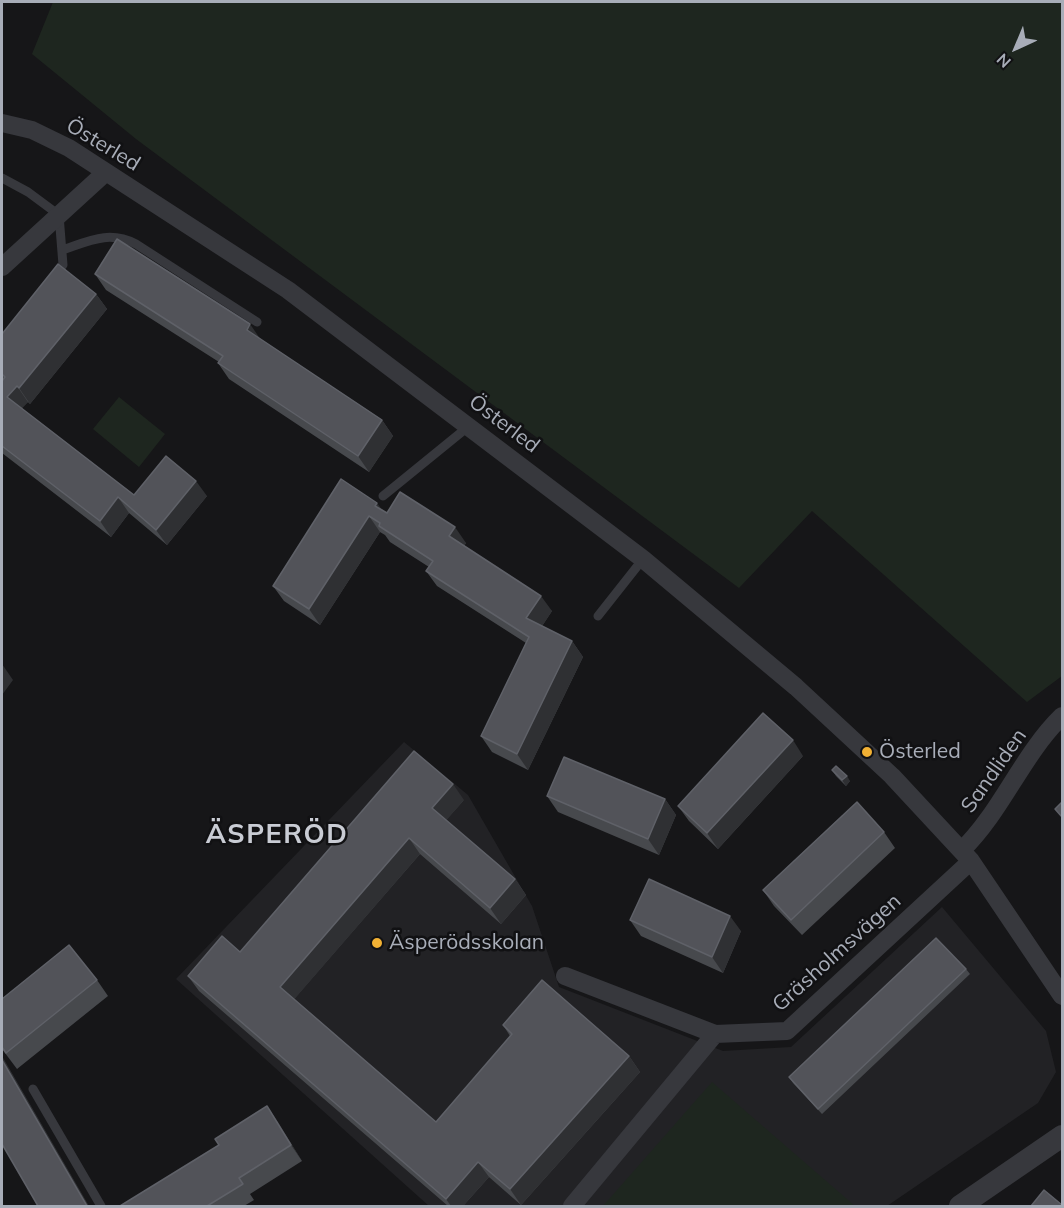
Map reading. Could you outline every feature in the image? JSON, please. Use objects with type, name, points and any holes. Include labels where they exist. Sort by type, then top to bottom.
[{"type":"street","name":"Österled","points":[[2,123],[33,130],[69,148],[288,290],[643,559],[796,687],[892,776],[967,855],[1062,996]]},
{"type":"street","points":[[2,267],[106,172]]},
{"type":"street","name":"Sandliden","points":[[967,855],[1012,783],[1062,716]]},
{"type":"street","name":"Gräsholmsvägen","points":[[565,976],[715,1034],[787,1032],[967,855]]},
{"type":"street","points":[[572,1206],[715,1034]]},
{"type":"street","points":[[960,1206],[1062,1136]]},
{"type":"lane","points":[[2,178],[28,192],[59,215],[63,265],[50,282]]},
{"type":"lane","points":[[62,250],[101,236],[119,236],[136,244],[257,322]]},
{"type":"lane","points":[[383,496],[469,426]]},
{"type":"lane","points":[[598,616],[643,559]]},
{"type":"lane","points":[[33,1089],[101,1206]]},
{"type":"shaded area","points":[[53,2],[1062,2],[1062,676],[1027,702],[812,511],[739,588],[136,139],[32,54]]},
{"type":"shaded area","points":[[119,397],[165,434],[139,467],[93,429]]},
{"type":"shaded area","name":"Äsperödsskolan","points":[[404,742],[468,795],[532,906],[559,987],[723,1051],[791,1047],[942,907],[1046,1031],[1056,1072],[1038,1103],[887,1206],[429,1206],[176,979]]},
{"type":"shaded area","points":[[712,1082],[855,1206],[603,1206]]},
{"type":"building","points":[[117,239],[250,324],[247,330],[382,420],[358,456],[218,363],[223,356],[95,274]]},
{"type":"building","points":[[58,264],[96,294],[19,388],[17,386],[7,397],[134,495],[166,456],[196,481],[156,530],[118,497],[100,521],[2,446],[2,381],[5,377],[2,374],[2,334]]},
{"type":"building","points":[[341,479],[377,503],[375,506],[387,513],[400,492],[455,527],[449,536],[541,596],[526,618],[572,641],[517,754],[481,736],[529,637],[426,571],[433,561],[379,526],[380,523],[369,516],[309,609],[273,586]]},
{"type":"building","points":[[763,713],[793,740],[707,833],[678,806]]},
{"type":"building","points":[[414,751],[453,784],[432,808],[515,879],[490,908],[409,838],[280,987],[436,1122],[512,1034],[503,1025],[542,980],[629,1056],[510,1189],[478,1162],[446,1199],[188,976],[222,936],[240,952]]},
{"type":"building","points":[[564,757],[665,799],[648,839],[547,796]]},
{"type":"building","points":[[836,766],[847,776],[842,780],[832,770]]},
{"type":"building","points":[[857,802],[884,832],[791,920],[763,890]]},
{"type":"building","points":[[1062,802],[1062,817],[1055,809]]},
{"type":"building","points":[[649,879],[730,916],[712,957],[630,920]]},
{"type":"building","points":[[936,938],[966,969],[818,1109],[789,1077]]},
{"type":"building","points":[[69,945],[97,980],[6,1053],[2,1047],[2,999]]},
{"type":"building","points":[[2,1060],[87,1206],[38,1206],[2,1144]]},
{"type":"building","points":[[267,1106],[291,1145],[239,1178],[243,1184],[207,1206],[120,1206],[219,1145],[215,1139]]},
{"type":"building","points":[[1044,1190],[1062,1205],[1062,1206],[1031,1206]]},
{"type":"place","name":"Österled","points":[[867,752]]},
{"type":"place","name":"Äsperödsskolan","points":[[377,943]]},
{"type":"district","name":"ÄSPERÖD","points":[[277,835]]}]
